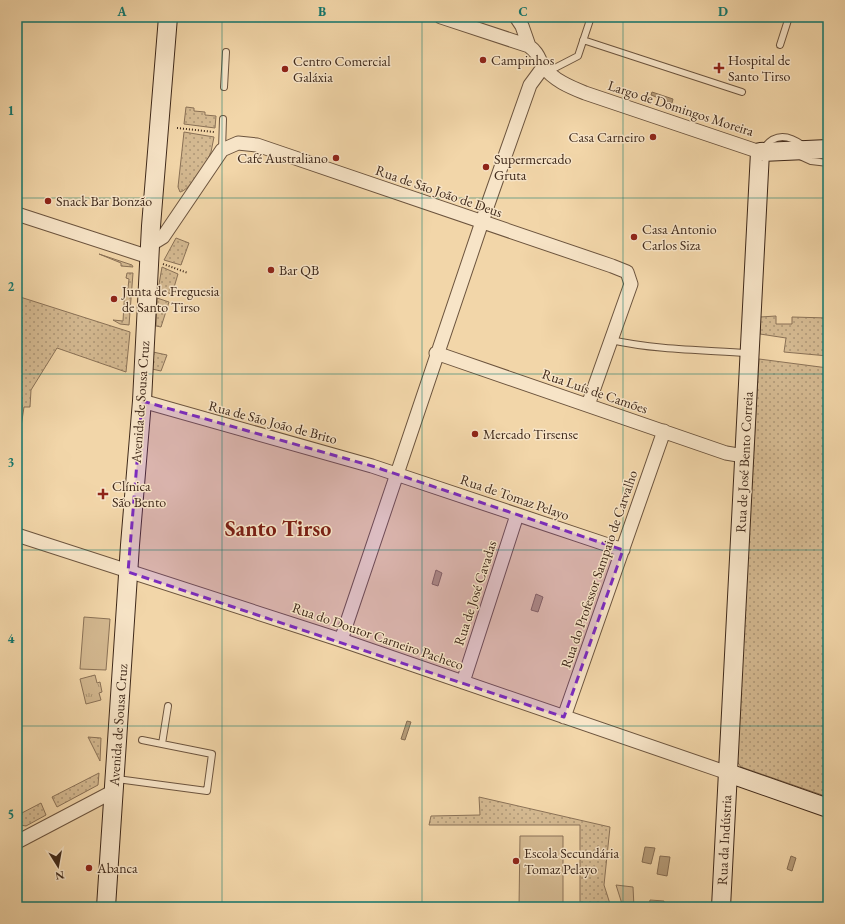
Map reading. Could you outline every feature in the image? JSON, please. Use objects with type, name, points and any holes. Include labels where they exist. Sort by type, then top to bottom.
[{"type":"street","name":"Avenida de Sousa Cruz","points":[[106,907],[128,572],[153,255],[168,17]]},
{"type":"street","points":[[441,17],[529,46]]},
{"type":"street","points":[[516,17],[522,26],[529,46]]},
{"type":"street","name":"Largo de Domingos Moreira","points":[[529,46],[538,53],[546,69],[562,83],[585,93],[760,152]]},
{"type":"street","points":[[341,640],[436,353],[530,85],[546,69]]},
{"type":"street","name":"Rua de São João de Deus","points":[[222,150],[238,143],[257,144],[628,272],[631,284],[588,405]]},
{"type":"street","points":[[760,152],[807,148],[828,149]]},
{"type":"street","points":[[17,214],[153,255],[163,237],[222,150]]},
{"type":"street","name":"Rua de José Bento Correia","points":[[728,773],[760,152]]},
{"type":"street","name":"Rua Luís de Camões","points":[[436,353],[726,453],[744,456]]},
{"type":"street","name":"Rua de São João de Brito","points":[[142,401],[397,474]]},
{"type":"street","name":"Rua do Professor Sampaio de Carvalho","points":[[564,717],[664,431]]},
{"type":"street","name":"Rua de Tomaz Pelayo","points":[[397,474],[623,550]]},
{"type":"street","name":"Rua de José Cavadas","points":[[463,682],[517,515]]},
{"type":"street","name":"Rua do Doutor Carneiro Pacheco","points":[[17,535],[341,640],[728,773]]},
{"type":"street","points":[[728,773],[828,808]]},
{"type":"street","name":"Rua da Indústria","points":[[721,907],[728,773]]},
{"type":"street","points":[[17,842],[114,785]]},
{"type":"lane","points":[[546,69],[578,56],[591,17]]},
{"type":"lane","points":[[780,45],[789,17]]},
{"type":"lane","points":[[583,40],[742,92]]},
{"type":"lane","points":[[224,87],[226,52]]},
{"type":"lane","points":[[222,150],[223,119]]},
{"type":"lane","name":"Largo de Domingos Moreira","points":[[760,152],[769,141],[782,137],[794,138],[807,148]]},
{"type":"lane","points":[[788,150],[811,161],[828,163]]},
{"type":"lane","points":[[612,340],[628,344],[749,354]]},
{"type":"lane","points":[[162,744],[168,706]]},
{"type":"lane","points":[[114,785],[207,791],[212,754],[142,740]]},
{"type":"path","points":[[177,128],[216,132]]},
{"type":"path","points":[[153,255],[188,273]]},
{"type":"highlighted area","points":[[142,401],[372,466],[623,550],[564,717],[128,572]]},
{"type":"green space","points":[[186,107],[194,108],[194,111],[205,112],[205,115],[216,116],[215,128],[184,124]]},
{"type":"green space","points":[[184,132],[214,137],[211,152],[206,162],[188,187],[180,192],[178,187]]},
{"type":"green space","points":[[176,238],[189,243],[181,265],[164,260]]},
{"type":"green space","points":[[99,254],[132,265],[133,267],[121,266],[121,263]]},
{"type":"green space","points":[[162,267],[178,274],[172,294],[158,290]]},
{"type":"green space","points":[[127,273],[133,273],[129,325],[120,324],[113,320],[123,321],[125,288],[128,288],[129,279],[126,278]]},
{"type":"green space","points":[[17,296],[130,332],[126,372],[57,348],[31,390],[30,407],[24,407],[21,427],[17,428]]},
{"type":"green space","points":[[157,298],[169,302],[161,327],[156,326]]},
{"type":"green space","points":[[776,316],[776,324],[792,324],[792,317],[828,318],[828,356],[784,352],[786,338],[760,334],[760,317]]},
{"type":"green space","points":[[153,352],[167,355],[161,371],[152,369]]},
{"type":"green space","points":[[759,359],[828,368],[828,797],[741,767],[736,760]]},
{"type":"green space","points":[[84,617],[110,619],[106,670],[80,669]]},
{"type":"green space","points":[[95,675],[97,683],[100,682],[102,692],[99,693],[101,700],[86,704],[80,679]]},
{"type":"green space","points":[[88,737],[101,738],[100,761]]},
{"type":"green space","points":[[99,773],[98,785],[57,807],[52,797]]},
{"type":"green space","points":[[479,797],[610,827],[604,885],[611,907],[580,907],[580,825],[429,825],[431,816],[480,815]]},
{"type":"green space","points":[[41,803],[46,815],[26,826],[20,825],[18,815]]},
{"type":"green space","points":[[520,836],[563,836],[563,907],[519,907]]},
{"type":"green space","points":[[616,885],[633,887],[634,907],[623,907]]},
{"type":"green space","points":[[650,900],[664,901],[664,907],[649,907]]},
{"type":"shaded area","points":[[652,92],[673,99],[672,103],[651,95]]},
{"type":"shaded area","points":[[436,570],[442,573],[438,586],[432,584]]},
{"type":"shaded area","points":[[536,594],[543,597],[538,612],[531,610]]},
{"type":"shaded area","points":[[407,721],[411,722],[405,740],[401,739]]},
{"type":"shaded area","points":[[645,847],[655,848],[651,864],[642,862]]},
{"type":"shaded area","points":[[660,856],[670,857],[667,876],[657,874]]},
{"type":"shaded area","points":[[791,856],[796,858],[792,871],[787,869]]},
{"type":"place","name":"Campinhos","points":[[483,60]]},
{"type":"place","name":"Hospital de Santo Tirso","points":[[719,68]]},
{"type":"place","name":"Centro Comercial Galáxia","points":[[285,69]]},
{"type":"place","name":"Casa Carneiro","points":[[653,137]]},
{"type":"place","name":"Café Australiano","points":[[336,158]]},
{"type":"place","name":"Supermercado Gruta","points":[[486,167]]},
{"type":"place","name":"Snack Bar Bonzão","points":[[48,201]]},
{"type":"place","name":"Casa Antonio Carlos Siza","points":[[634,237]]},
{"type":"place","name":"Bar QB","points":[[271,270]]},
{"type":"place","name":"Junta de Freguesia de Santo Tirso","points":[[114,299]]},
{"type":"place","name":"Mercado Tirsense","points":[[475,434]]},
{"type":"place","name":"Clínica São Bento","points":[[103,494]]},
{"type":"place","name":"Escola Secundária Tomaz Pelayo","points":[[516,861]]},
{"type":"place","name":"Abanca","points":[[89,868]]},
{"type":"district","name":"Santo Tirso","points":[[278,528]]}]
